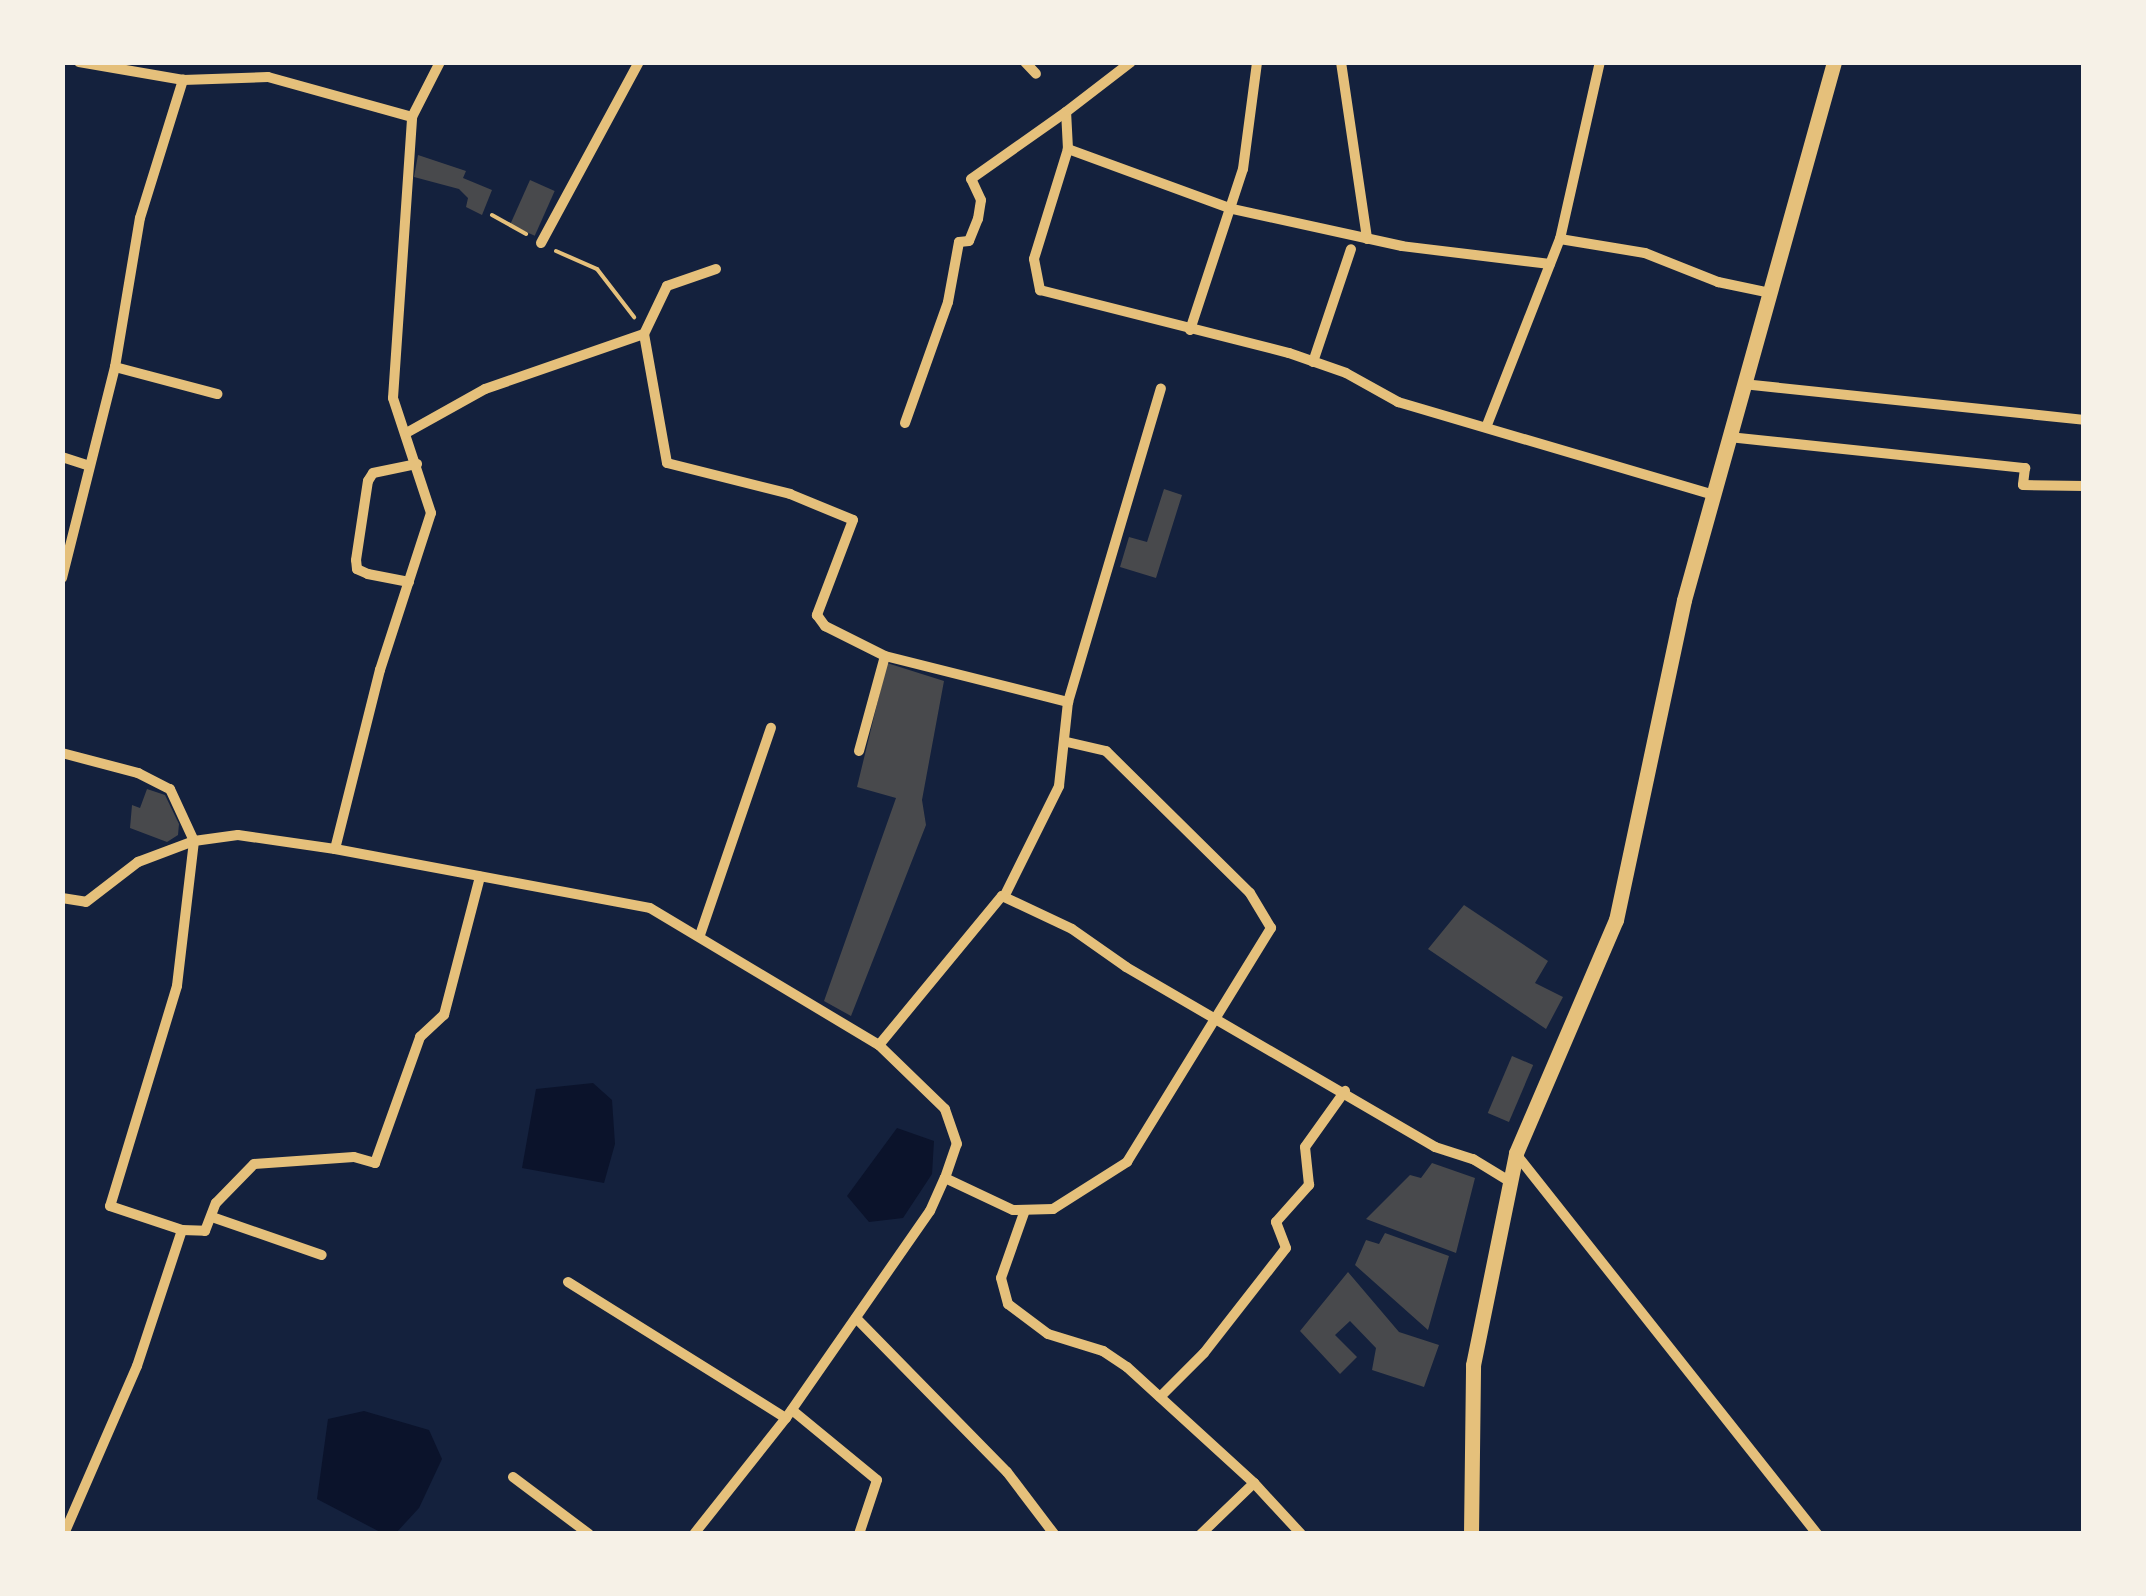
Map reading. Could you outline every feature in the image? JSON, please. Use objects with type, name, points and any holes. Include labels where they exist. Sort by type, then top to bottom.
[{"type":"main road","points":[[1471,1534],[1472,1365],[1509,1180],[1516,1153],[1616,920],[1684,600],[1834,62]]},
{"type":"street","points":[[79,62],[183,80],[268,77],[412,117]]},
{"type":"street","points":[[335,850],[408,582],[431,513],[408,432],[392,398],[412,117],[440,62]]},
{"type":"street","points":[[542,242],[639,62]]},
{"type":"street","points":[[1024,62],[1036,74]]},
{"type":"street","points":[[905,422],[948,302],[959,242],[969,241],[978,219],[981,200],[972,179],[1131,62]]},
{"type":"street","points":[[1190,330],[1232,209],[1250,138],[1256,62]]},
{"type":"street","points":[[1340,62],[1367,239]]},
{"type":"street","points":[[1487,424],[1560,238],[1600,62]]},
{"type":"street","points":[[62,578],[114,367],[140,218],[183,80]]},
{"type":"street","points":[[1066,112],[1068,149],[1034,259],[1040,290],[1313,362],[1398,402],[1487,424],[1714,495]]},
{"type":"street","points":[[1068,149],[1232,209],[1367,239],[1550,264]]},
{"type":"street","points":[[1560,238],[1644,253],[1718,282],[1770,293]]},
{"type":"street","points":[[1313,362],[1352,249]]},
{"type":"street","points":[[716,268],[667,286],[644,334],[668,462],[790,494],[852,520],[817,615],[825,626],[885,656],[1068,702]]},
{"type":"street","points":[[408,432],[485,389],[644,334]]},
{"type":"street","points":[[114,367],[216,394]]},
{"type":"street","points":[[1744,384],[2084,420]]},
{"type":"street","points":[[878,1045],[949,954],[1004,897],[1060,786],[1068,702],[1161,389]]},
{"type":"street","points":[[1729,437],[2025,468],[2023,485],[2084,486]]},
{"type":"street","points":[[62,457],[88,466]]},
{"type":"street","points":[[408,582],[368,574],[357,569],[356,560],[368,481],[374,474],[418,464]]},
{"type":"street","points":[[859,751],[885,656]]},
{"type":"street","points":[[700,934],[771,728]]},
{"type":"street","points":[[945,1178],[1026,1210],[1053,1209],[1127,1162],[1220,1020],[1272,928],[1250,893],[1106,751],[1067,742]]},
{"type":"street","points":[[62,753],[138,773],[170,789],[194,841],[178,986],[110,1206],[182,1230],[206,1231],[216,1203],[254,1164],[354,1157],[375,1163],[420,1037],[444,1015],[480,877]]},
{"type":"street","points":[[62,898],[86,902],[138,862],[194,841],[238,835],[650,908],[700,934],[878,1045],[945,1110],[958,1144],[945,1178],[789,1414],[694,1534]]},
{"type":"street","points":[[1004,897],[1072,928],[1434,1147],[1473,1159],[1509,1180]]},
{"type":"street","points":[[1160,1397],[1204,1353],[1286,1248],[1276,1222],[1309,1184],[1305,1147],[1344,1091]]},
{"type":"street","points":[[1516,1153],[1817,1534]]},
{"type":"street","points":[[1026,1210],[1001,1278],[1008,1304],[1048,1334],[1103,1352],[1160,1397],[1254,1482],[1301,1534]]},
{"type":"street","points":[[212,1217],[322,1255]]},
{"type":"street","points":[[64,1527],[137,1366],[182,1230]]},
{"type":"street","points":[[568,1282],[789,1414],[876,1480],[859,1534]]},
{"type":"street","points":[[856,1318],[1008,1472],[1054,1534]]},
{"type":"street","points":[[514,1477],[589,1534]]},
{"type":"street","points":[[1201,1534],[1254,1482]]},
{"type":"path","points":[[492,215],[597,269],[644,334]]},
{"type":"water","points":[[593,1083],[612,1100],[615,1144],[604,1183],[522,1168],[536,1089]]},
{"type":"water","points":[[897,1128],[934,1141],[932,1174],[903,1218],[869,1222],[847,1196]]},
{"type":"water","points":[[364,1411],[429,1430],[442,1459],[419,1508],[396,1533],[382,1533],[317,1499],[328,1419]]},
{"type":"building","points":[[418,155],[466,171],[463,178],[492,190],[482,215],[466,207],[468,198],[459,189],[414,177]]},
{"type":"building","points":[[530,180],[555,191],[535,236],[510,225]]},
{"type":"building","points":[[1164,489],[1182,495],[1156,578],[1120,567],[1129,537],[1147,542]]},
{"type":"building","points":[[887,663],[944,681],[922,800],[926,825],[851,1016],[824,1001],[896,798],[857,787]]},
{"type":"building","points":[[147,789],[165,795],[179,824],[178,835],[167,842],[130,828],[132,805],[140,808]]},
{"type":"building","points":[[1464,905],[1548,961],[1535,983],[1563,997],[1546,1029],[1428,949]]},
{"type":"building","points":[[1512,1056],[1533,1065],[1509,1122],[1488,1113]]},
{"type":"building","points":[[1432,1163],[1475,1178],[1456,1253],[1366,1219],[1410,1175],[1421,1178]]},
{"type":"building","points":[[1385,1233],[1449,1256],[1428,1330],[1355,1265],[1366,1240],[1379,1244]]},
{"type":"building","points":[[1348,1272],[1399,1332],[1439,1345],[1424,1387],[1372,1370],[1376,1348],[1350,1321],[1335,1335],[1357,1357],[1340,1374],[1300,1331]]}]
